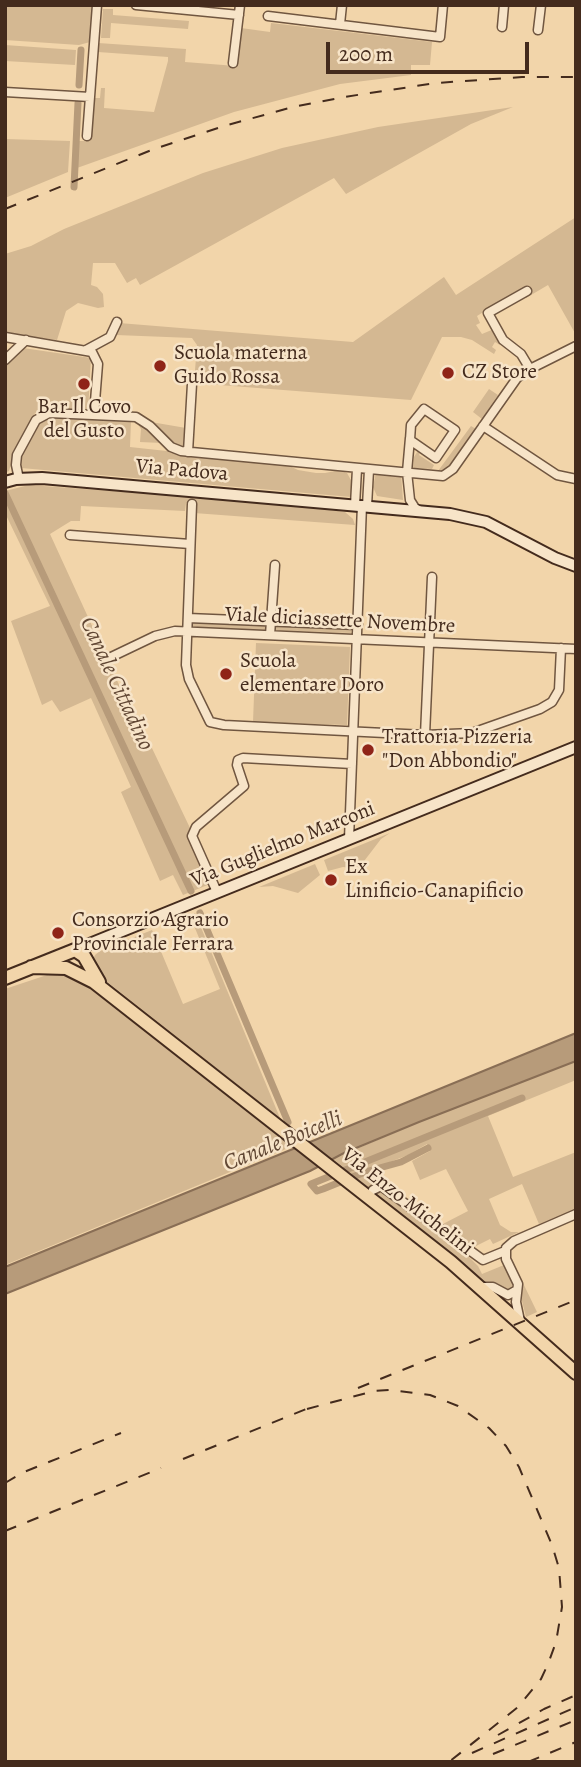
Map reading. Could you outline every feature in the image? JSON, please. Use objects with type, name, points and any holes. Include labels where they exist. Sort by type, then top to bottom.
[{"type":"main road","name":"Via Padova","points":[[5,482],[41,478],[462,516],[486,522],[576,566]]},
{"type":"main road","name":"Via Guglielmo Marconi","points":[[5,978],[576,747]]},
{"type":"main road","points":[[87,961],[91,948],[104,938]]},
{"type":"main road","points":[[75,950],[84,976]]},
{"type":"main road","name":"Via Enzo Michelini","points":[[75,950],[87,961],[92,974],[108,992]]},
{"type":"main road","name":"Via Enzo Michelini","points":[[32,967],[58,967],[84,976],[108,992],[436,1250],[520,1321],[576,1373]]},
{"type":"street","points":[[87,136],[97,5]]},
{"type":"street","points":[[136,5],[239,10],[233,63]]},
{"type":"street","points":[[340,24],[342,5]]},
{"type":"street","points":[[268,16],[440,37],[443,5]]},
{"type":"street","points":[[502,27],[504,5]]},
{"type":"street","points":[[538,30],[541,5]]},
{"type":"street","points":[[5,92],[90,97]]},
{"type":"street","points":[[527,291],[488,313],[503,340],[521,354],[530,369]]},
{"type":"street","points":[[5,337],[89,351],[110,337],[117,322]]},
{"type":"street","points":[[5,360],[26,340]]},
{"type":"street","points":[[576,346],[530,369],[513,383],[483,426],[557,475],[576,479]]},
{"type":"street","points":[[89,351],[98,364],[94,414]]},
{"type":"street","points":[[19,479],[17,456],[39,417],[49,413],[141,419],[171,447],[185,451],[192,384]]},
{"type":"street","points":[[410,438],[436,458],[456,430],[424,409],[412,424],[410,438],[407,472],[410,500],[420,511]]},
{"type":"street","name":"Via Padova","points":[[185,451],[356,469],[446,475],[483,426]]},
{"type":"street","points":[[356,469],[362,505]]},
{"type":"street","points":[[349,839],[362,505],[369,470]]},
{"type":"street","points":[[192,504],[187,671],[211,722],[224,725],[425,735],[472,733],[546,706],[558,694],[561,648]]},
{"type":"street","points":[[70,536],[190,544]]},
{"type":"street","points":[[271,635],[275,565]]},
{"type":"street","points":[[425,735],[432,577]]},
{"type":"street","name":"Viale diciassette Novembre","points":[[188,618],[358,625]]},
{"type":"street","name":"Viale diciassette Novembre","points":[[109,658],[155,636],[187,631],[576,649]]},
{"type":"street","points":[[217,892],[192,836],[196,827],[244,786],[238,760],[243,758],[352,764]]},
{"type":"street","points":[[373,1190],[381,1186],[483,1260],[505,1251],[514,1241],[576,1214]]},
{"type":"street","points":[[505,1251],[518,1284],[520,1321]]},
{"type":"street","points":[[481,1287],[493,1287],[508,1295],[517,1290]]},
{"type":"shaded area","points":[[5,5],[93,5],[90,42],[79,45],[5,40]]},
{"type":"shaded area","points":[[103,9],[113,9],[113,15],[189,21],[188,29],[111,23],[110,38],[101,38]]},
{"type":"shaded area","points":[[271,23],[432,42],[430,65],[411,65],[411,75],[340,84],[234,112],[77,168],[79,141],[90,141],[92,101],[100,98],[101,88],[105,88],[104,108],[154,112],[168,61],[168,57],[98,52],[98,43],[186,49],[185,62],[236,66],[241,28],[270,32]]},
{"type":"shaded area","points":[[5,45],[76,50],[75,65],[5,61]]},
{"type":"shaded area","points":[[513,107],[471,124],[346,194],[334,178],[140,285],[136,278],[127,283],[115,263],[93,263],[91,285],[103,294],[104,307],[78,303],[66,311],[57,340],[5,333],[5,254],[31,246],[64,229],[203,173],[282,148],[378,127]]},
{"type":"shaded area","points":[[5,139],[70,141],[68,172],[5,198]]},
{"type":"shaded area","points":[[576,217],[576,335],[548,285],[526,298],[520,289],[477,316],[480,323],[476,325],[482,334],[494,329],[500,341],[500,345],[495,342],[492,347],[496,350],[494,354],[472,340],[442,337],[411,400],[194,383],[197,345],[192,338],[116,335],[119,323],[353,342],[444,277],[456,295]]},
{"type":"shaded area","points":[[23,348],[91,358],[88,412],[47,408],[35,413],[14,453],[9,471],[5,473],[5,365]]},
{"type":"shaded area","points":[[489,389],[498,395],[482,419],[473,412]]},
{"type":"shaded area","points":[[55,417],[131,421],[130,447],[285,464],[298,470],[316,473],[340,470],[347,473],[352,482],[351,497],[21,468],[21,454],[39,422]]},
{"type":"shaded area","points":[[151,422],[186,428],[185,447],[179,447],[170,441]]},
{"type":"shaded area","points":[[137,423],[146,427],[162,443],[140,442],[141,429]]},
{"type":"shaded area","points":[[471,426],[476,429],[446,470],[438,471]]},
{"type":"shaded area","points":[[419,449],[419,455],[434,465],[432,469],[413,468],[414,457]]},
{"type":"shaded area","points":[[376,472],[401,474],[403,500],[377,496],[373,487]]},
{"type":"shaded area","points":[[29,485],[279,503],[345,512],[353,519],[355,525],[194,513],[194,503],[186,503],[185,511],[81,506],[80,521],[71,521],[50,534],[137,724],[141,725],[190,828],[188,839],[210,884],[183,895],[173,875],[160,881],[121,792],[131,787],[91,698],[60,712],[52,700],[42,705],[11,621],[50,606],[5,513],[5,491]]},
{"type":"shaded area","points":[[190,621],[268,624],[268,630],[189,627]]},
{"type":"shaded area","points":[[274,625],[351,628],[351,633],[274,630]]},
{"type":"shaded area","points":[[256,643],[350,647],[347,725],[253,722]]},
{"type":"shaded area","points":[[390,833],[381,839],[358,869],[343,867],[328,871],[324,860]]},
{"type":"shaded area","points":[[315,864],[320,875],[298,893],[273,886],[259,887]]},
{"type":"shaded area","points":[[195,913],[280,1118],[101,977],[92,961],[100,951],[152,930],[183,1004],[220,989],[190,916]]},
{"type":"shaded area","points":[[59,971],[86,983],[293,1146],[5,1265],[5,989]]},
{"type":"shaded area","points":[[576,1033],[576,1061],[419,1122],[344,1153],[310,1171],[5,1294],[5,1267]]},
{"type":"shaded area","points":[[576,1061],[576,1080],[488,1116],[513,1177],[576,1152],[576,1208],[539,1224],[522,1184],[489,1199],[500,1225],[511,1232],[519,1232],[493,1244],[490,1239],[472,1248],[441,1225],[468,1211],[446,1169],[420,1180],[412,1161],[430,1151],[427,1144],[377,1167],[379,1174],[387,1180],[369,1188],[333,1159],[419,1122]]},
{"type":"shaded area","points":[[379,1191],[465,1253],[482,1274],[504,1265],[513,1283],[511,1289],[505,1290],[485,1282],[375,1192]]},
{"type":"shaded area","points":[[523,1283],[537,1312],[526,1317],[521,1297]]},
{"type":"waterway","points":[[79,85],[81,50]]},
{"type":"waterway","points":[[74,187],[78,103]]},
{"type":"waterway","name":"Canale Cittadino","points":[[5,493],[191,891]]},
{"type":"waterway","name":"Canale Boicelli","points":[[200,913],[288,1122]]},
{"type":"waterway","points":[[428,1148],[401,1162],[365,1172],[317,1191],[311,1184],[522,1098]]},
{"type":"railway","points":[[5,209],[154,149],[293,107],[436,83],[522,77],[576,77]]},
{"type":"railway","points":[[358,1388],[576,1300]]},
{"type":"railway","points":[[307,1409],[374,1391],[390,1390],[430,1395],[458,1406],[489,1428],[506,1446],[519,1467],[552,1545],[559,1568],[562,1607],[556,1642],[541,1679],[518,1707],[449,1762]]},
{"type":"railway","points":[[183,1459],[316,1405]]},
{"type":"railway","points":[[5,1483],[24,1472],[121,1433]]},
{"type":"railway","points":[[5,1531],[161,1468]]},
{"type":"railway","points":[[498,1735],[544,1709],[576,1695]]},
{"type":"railway","points":[[472,1753],[576,1707]]},
{"type":"railway","points":[[493,1754],[576,1720]]},
{"type":"railway","points":[[528,1762],[576,1742]]},
{"type":"place","name":"Scuola materna Guido Rossa","points":[[160,366]]},
{"type":"place","name":"CZ Store","points":[[448,373]]},
{"type":"place","name":"Bar Il Covo del Gusto","points":[[84,384]]},
{"type":"place","name":"Scuola elementare Doro","points":[[226,674]]},
{"type":"place","name":"Trattoria Pizzeria \"Don Abbondio\"","points":[[368,750]]},
{"type":"place","name":"Ex Linificio-Canapificio","points":[[331,880]]},
{"type":"place","name":"Consorzio Agrario Provinciale Ferrara","points":[[58,933]]}]
